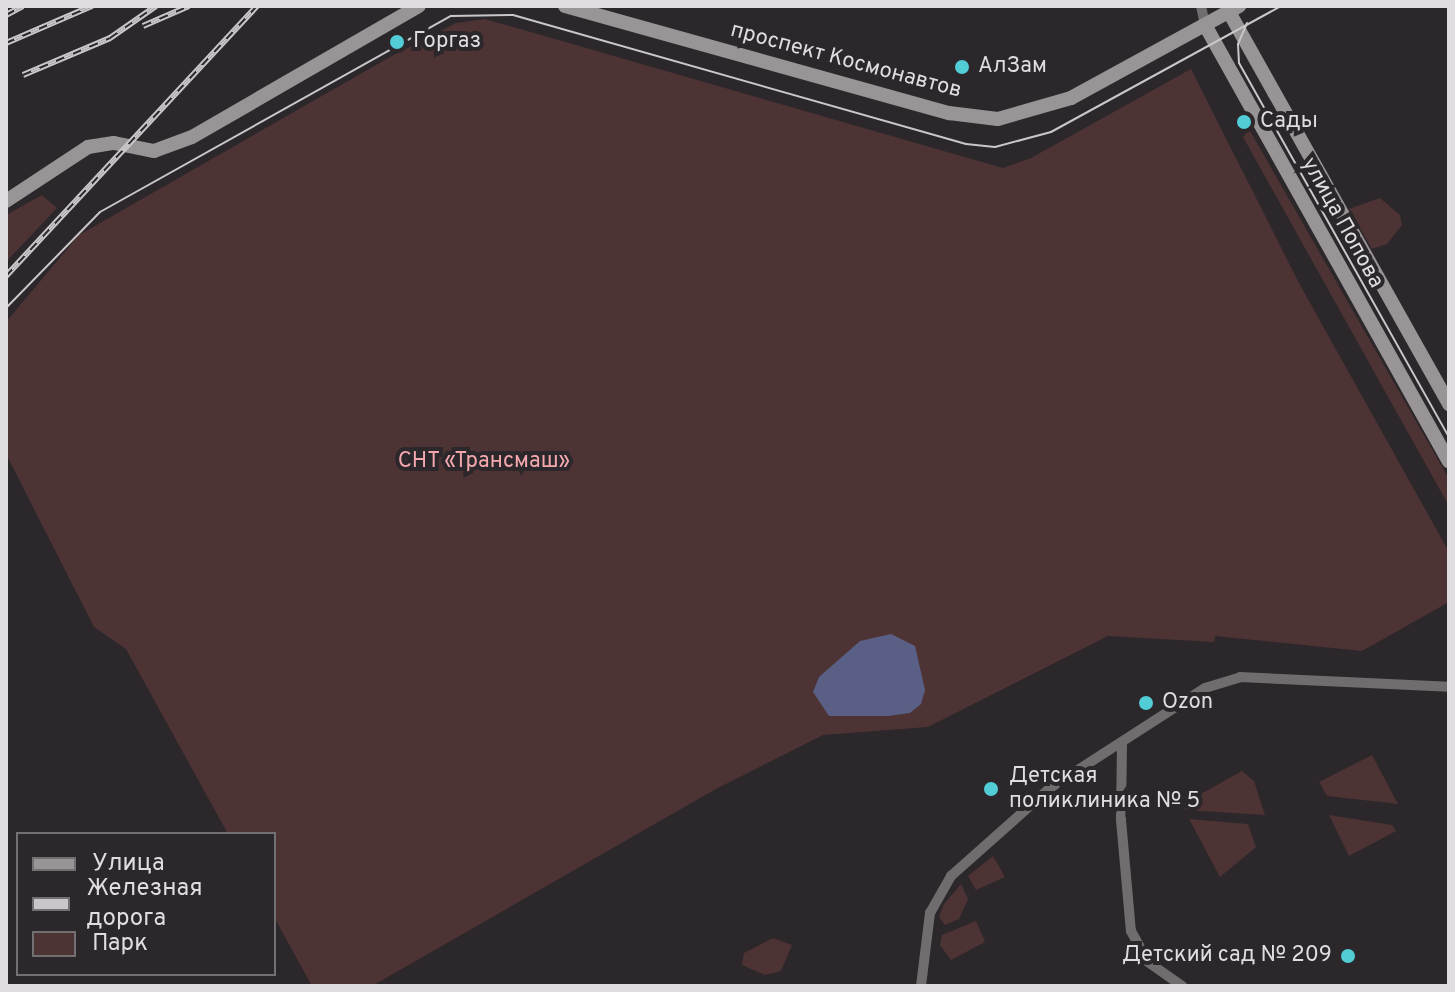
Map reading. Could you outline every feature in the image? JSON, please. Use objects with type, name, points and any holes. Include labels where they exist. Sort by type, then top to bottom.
[{"type":"main road","points":[[6,201],[88,147],[114,143],[154,151],[192,137],[419,6]]},
{"type":"main road","name":"проспект Космонавтов","points":[[565,6],[978,118],[1017,116],[1056,105],[1205,25],[1230,8]]},
{"type":"main road","name":"улица Попова","points":[[1230,8],[1449,404]]},
{"type":"main road","name":"улица Попова","points":[[1205,25],[1449,461]]},
{"type":"main road","points":[[1348,279],[1372,266]]},
{"type":"street","name":"улица Попова","points":[[1201,6],[1205,25]]},
{"type":"street","points":[[921,986],[930,913],[951,876],[1050,788],[1205,688],[1240,677],[1449,687]]},
{"type":"street","points":[[1122,744],[1121,820],[1131,931],[1148,962],[1182,986]]},
{"type":"green space","name":"СНТ «Трансмаш»","points":[[485,19],[1003,168],[1031,158],[1191,69],[1300,285],[1449,552],[1449,602],[1362,651],[1215,636],[1214,642],[1108,636],[928,727],[823,735],[714,790],[372,986],[312,986],[276,921],[276,832],[227,832],[126,649],[94,627],[6,454],[6,322],[79,235],[390,57],[456,23]]},
{"type":"green space","points":[[1249,129],[1449,479],[1449,506],[1243,137]]},
{"type":"green space","points":[[42,195],[57,208],[6,262],[6,215]]},
{"type":"green space","points":[[1380,198],[1400,215],[1402,225],[1387,244],[1372,249],[1349,209]]},
{"type":"green space","points":[[1372,755],[1398,804],[1327,796],[1319,782]]},
{"type":"green space","points":[[1242,771],[1254,781],[1265,815],[1186,810],[1181,805]]},
{"type":"green space","points":[[1329,815],[1392,825],[1396,831],[1349,856]]},
{"type":"green space","points":[[1189,819],[1248,824],[1256,847],[1220,877]]},
{"type":"green space","points":[[993,856],[1005,877],[976,890],[968,876]]},
{"type":"green space","points":[[961,884],[968,899],[959,919],[945,925],[939,917],[944,904]]},
{"type":"green space","points":[[976,921],[985,942],[951,960],[940,945],[942,935]]},
{"type":"green space","points":[[773,938],[792,945],[781,971],[765,975],[742,965],[744,953]]},
{"type":"water","points":[[891,634],[915,646],[925,690],[921,704],[910,713],[888,716],[829,716],[813,692],[819,677],[860,641]]},
{"type":"tram line","points":[[6,308],[100,212],[451,16],[513,15],[966,144],[995,147],[1051,132],[1281,6]]},
{"type":"tram line","points":[[1247,23],[1238,44],[1239,63],[1449,437]]},
{"type":"railway","points":[[6,15],[23,6]]},
{"type":"railway","points":[[6,43],[92,6]]},
{"type":"railway","points":[[23,75],[110,38],[156,6]]},
{"type":"railway","points":[[143,26],[189,6]]},
{"type":"railway","points":[[6,276],[257,6]]},
{"type":"place","name":"Горгаз","points":[[397,42]]},
{"type":"place","name":"АлЗам","points":[[962,67]]},
{"type":"place","name":"Сады","points":[[1244,122]]},
{"type":"place","name":"Ozon","points":[[1146,703]]},
{"type":"place","name":"Детская поликлиника № 5","points":[[991,789]]},
{"type":"place","name":"Детский сад № 209","points":[[1348,956]]}]
